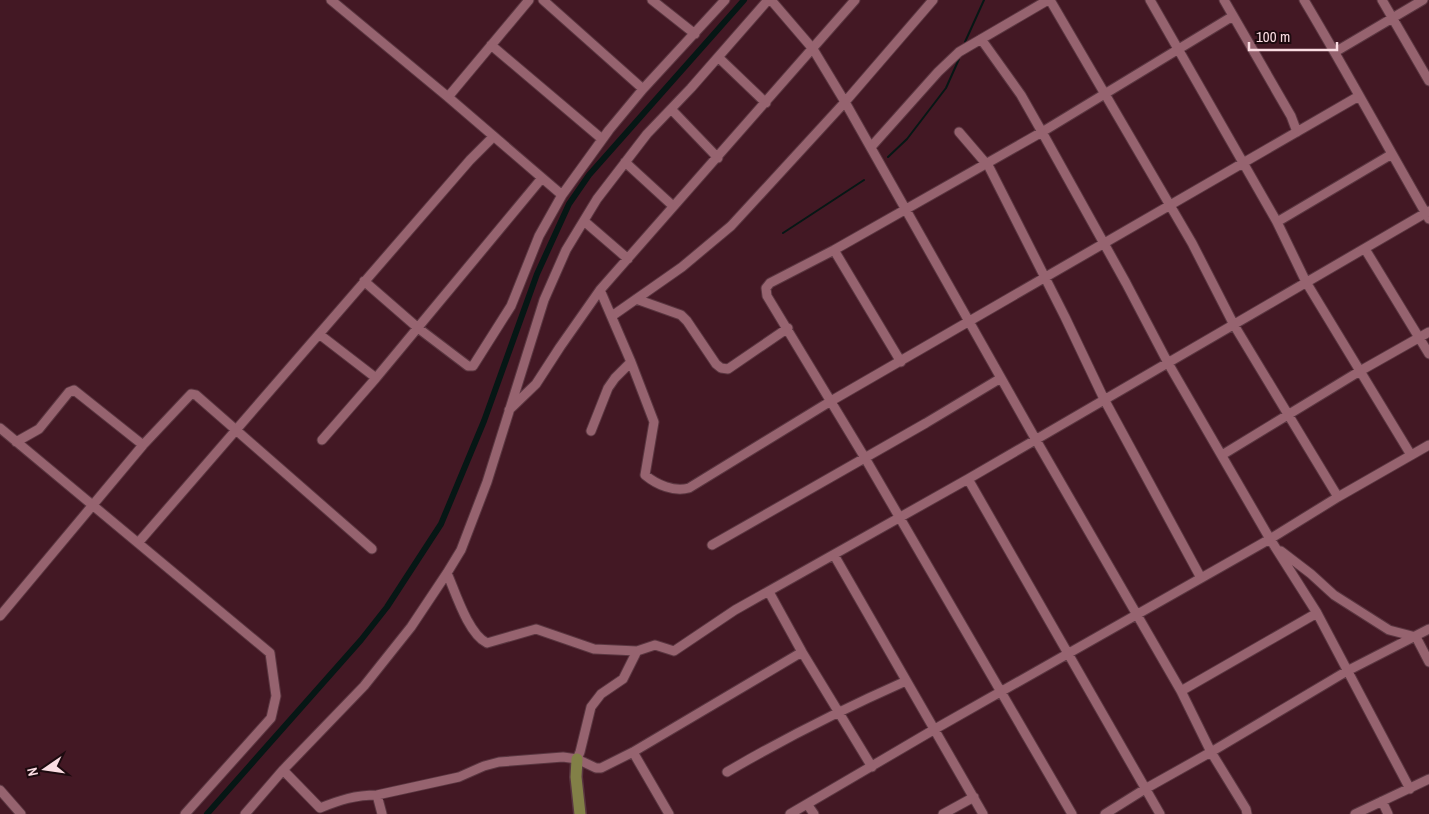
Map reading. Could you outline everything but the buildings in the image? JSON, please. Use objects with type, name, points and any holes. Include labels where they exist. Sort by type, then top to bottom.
[{"type":"main road","points":[[577,759],[576,777],[580,814]]},
{"type":"street","points":[[331,0],[562,195]]},
{"type":"street","points":[[448,97],[529,0]]},
{"type":"street","points":[[543,0],[643,89]]},
{"type":"street","points":[[652,0],[695,34]]},
{"type":"street","points":[[364,281],[418,328],[468,366],[473,366],[511,306],[539,236],[562,195],[602,139],[643,89],[725,0]]},
{"type":"street","points":[[244,814],[283,770],[364,686],[411,627],[447,573],[461,550],[480,499],[544,300],[566,250],[597,200],[647,134],[770,0],[813,49],[845,102],[1036,440],[1181,691],[1212,752],[1246,809],[1247,814]]},
{"type":"street","points":[[509,410],[536,384],[600,290],[855,0]]},
{"type":"street","points":[[612,316],[682,267],[731,226],[845,102],[933,0]]},
{"type":"street","points":[[871,147],[938,72],[960,52],[1049,0],[1192,243],[1234,325],[1338,497]]},
{"type":"street","points":[[1150,0],[1278,222],[1306,282],[1411,455]]},
{"type":"street","points":[[1224,0],[1291,116],[1297,132]]},
{"type":"street","points":[[447,573],[468,622],[477,636],[487,643],[536,629],[592,648],[637,651],[655,646],[674,651],[735,610],[968,479],[1306,282],[1428,214],[1304,0]]},
{"type":"street","points":[[1382,0],[1429,81]]},
{"type":"street","points":[[1335,52],[1424,0]]},
{"type":"street","points":[[1072,814],[832,401],[767,296],[766,288],[770,283],[834,250],[1042,132],[1233,16]]},
{"type":"street","points":[[981,39],[1020,95],[1042,132],[1168,363],[1270,540],[1317,613],[1410,789]]},
{"type":"street","points":[[491,44],[602,139]]},
{"type":"street","points":[[718,57],[766,103]]},
{"type":"street","points":[[600,290],[654,422],[645,475],[651,480],[673,489],[689,488],[832,401],[1359,96]]},
{"type":"street","points":[[671,109],[718,158]]},
{"type":"street","points":[[959,132],[986,163],[1104,399],[1202,578]]},
{"type":"street","points":[[138,544],[364,281],[470,160],[493,137]]},
{"type":"street","points":[[1278,222],[1392,154]]},
{"type":"street","points":[[625,162],[673,206]]},
{"type":"street","points":[[322,440],[542,178]]},
{"type":"street","points":[[584,221],[628,259]]},
{"type":"street","points":[[1365,249],[1429,354]]},
{"type":"street","points":[[834,250],[901,362]]},
{"type":"street","points":[[636,299],[681,315],[688,321],[720,368],[728,369],[788,328]]},
{"type":"street","points":[[1222,455],[1360,371],[1429,332]]},
{"type":"street","points":[[319,334],[376,378]]},
{"type":"street","points":[[591,431],[608,388],[631,362]]},
{"type":"street","points":[[712,545],[1001,378]]},
{"type":"street","points":[[16,442],[40,429],[69,392],[74,390],[143,445]]},
{"type":"street","points":[[0,616],[143,445],[191,394],[196,395],[372,549]]},
{"type":"street","points":[[0,428],[270,653],[276,684],[276,696],[271,718],[185,814]]},
{"type":"street","points":[[790,814],[935,729],[1270,540],[1338,497],[1429,444]]},
{"type":"street","points":[[968,479],[1160,814]]},
{"type":"street","points":[[1270,540],[1286,556],[1311,574],[1334,595],[1389,630],[1416,637],[1429,662]]},
{"type":"street","points":[[834,555],[983,814]]},
{"type":"street","points":[[769,592],[802,652],[872,766]]},
{"type":"street","points":[[1181,691],[1317,613]]},
{"type":"street","points":[[1106,814],[1145,789],[1212,752],[1347,671],[1429,629]]},
{"type":"street","points":[[577,759],[590,707],[601,694],[623,680],[637,651]]},
{"type":"street","points":[[283,770],[320,808],[343,798],[377,795],[458,777],[491,763],[555,757],[577,759],[596,768],[601,768],[633,752],[802,652]]},
{"type":"street","points":[[727,772],[838,712],[906,681]]},
{"type":"street","points":[[633,752],[669,814]]},
{"type":"street","points":[[1354,814],[1429,779]]},
{"type":"street","points":[[0,790],[21,814]]},
{"type":"street","points":[[377,795],[382,814]]},
{"type":"street","points":[[943,814],[974,797]]},
{"type":"street","points":[[1382,801],[1388,814]]},
{"type":"street","points":[[807,804],[814,814]]},
{"type":"waterway","points":[[207,814],[361,640],[387,607],[441,524],[484,421],[537,274],[569,204],[589,175],[744,0]]},
{"type":"waterway","points":[[965,42],[984,0]]},
{"type":"waterway","points":[[888,157],[907,139],[946,88],[959,59]]},
{"type":"waterway","points":[[783,233],[864,180]]}]
